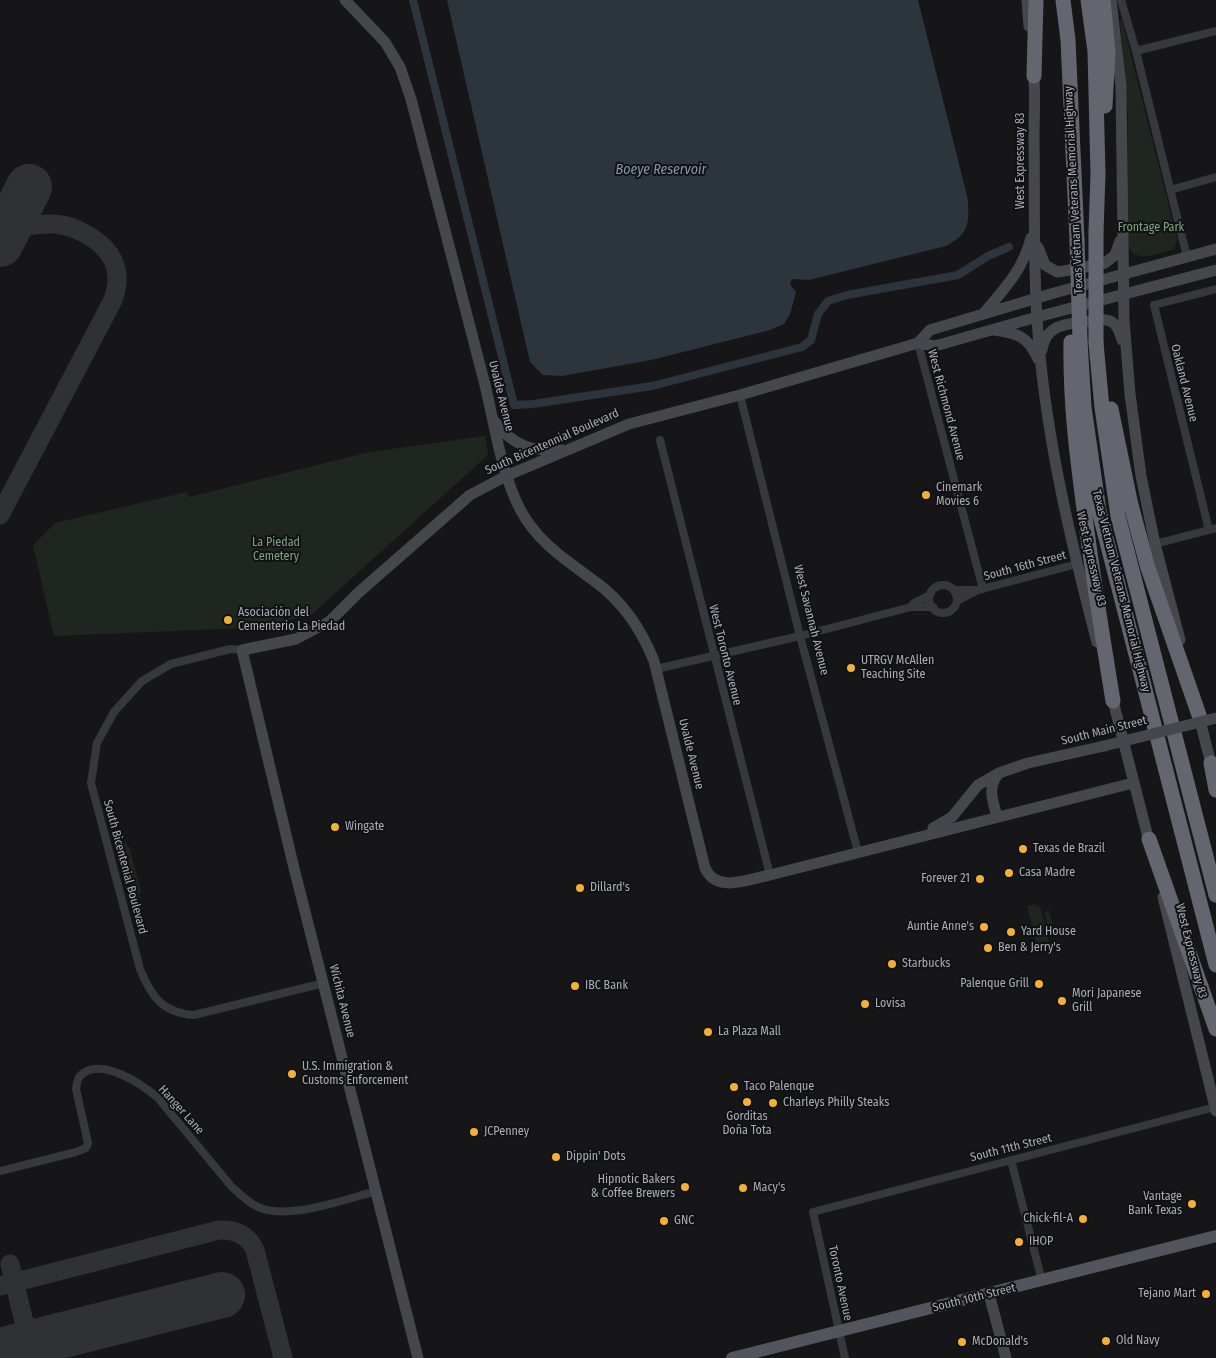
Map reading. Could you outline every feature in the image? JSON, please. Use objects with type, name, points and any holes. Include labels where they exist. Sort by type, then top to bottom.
[{"type":"highway","points":[[1034,76],[1036,0]]},
{"type":"highway","name":"Texas Vietnam Veterans Memorial Highway","points":[[1063,0],[1068,40],[1078,240],[1076,340],[1099,511],[1216,965]]},
{"type":"highway","name":"Texas Vietnam Veterans Memorial Highway","points":[[1088,0],[1095,51],[1098,174],[1096,343],[1102,408],[1118,516],[1216,895]]},
{"type":"highway","points":[[1097,205],[1107,70],[1103,0]]},
{"type":"highway","points":[[1076,340],[1070,385],[1073,426],[1088,541],[1113,701]]},
{"type":"highway","points":[[1096,343],[1131,505],[1146,559],[1199,715]]},
{"type":"highway","points":[[1213,762],[1216,790]]},
{"type":"highway","points":[[1149,839],[1216,1029]]},
{"type":"main road","name":"Uvalde Avenue","points":[[345,0],[385,42],[400,67],[411,99],[493,418],[506,476],[522,513],[547,546],[574,568],[597,583],[620,605],[631,618],[648,646],[656,669],[705,868],[710,877],[716,882]]},
{"type":"main road","name":"West Expressway 83","points":[[1027,0],[1034,76],[1037,316],[1042,373],[1055,463],[1077,564],[1149,839],[1216,1109]]},
{"type":"main road","points":[[1112,0],[1121,86],[1123,295],[1134,434],[1155,544],[1213,762],[1216,782]]},
{"type":"main road","points":[[984,313],[1021,266],[1028,250],[1035,224]]},
{"type":"main road","points":[[1035,238],[1045,264],[1057,272],[1105,263],[1115,256],[1122,233]]},
{"type":"main road","name":"South Bicentennial Boulevard","points":[[918,343],[930,330],[1036,298],[1216,249]]},
{"type":"main road","name":"South Bicentennial Boulevard","points":[[242,650],[296,639],[330,621],[470,495],[506,476],[629,424],[740,395],[918,343],[935,346],[1037,316],[1216,271]]},
{"type":"main road","points":[[1041,359],[1045,338],[1053,329],[1067,324],[1107,320],[1115,324],[1120,332],[1126,351]]},
{"type":"main road","points":[[990,330],[1015,334],[1025,338],[1034,351],[1042,373]]},
{"type":"main road","points":[[493,418],[502,431],[516,442],[530,449],[568,449]]},
{"type":"main road","name":"Wichita Avenue","points":[[242,650],[291,858],[418,1358]]},
{"type":"main road","name":"South Main Street","points":[[911,839],[941,825],[952,817],[978,785],[999,773],[1028,763],[1216,718]]},
{"type":"main road","points":[[997,817],[991,789],[992,781],[999,773]]},
{"type":"main road","name":"South Main Street","points":[[716,882],[729,883],[770,875],[1133,783]]},
{"type":"main road","name":"South 10th Street","points":[[732,1358],[1216,1236]]},
{"type":"main road","points":[[989,1294],[1006,1358]]},
{"type":"street","points":[[1121,0],[1136,51],[1187,257]]},
{"type":"street","points":[[1136,51],[1216,31]]},
{"type":"street","points":[[1170,190],[1216,178]]},
{"type":"street","name":"Oakland Avenue","points":[[1212,529],[1154,305],[1216,289]]},
{"type":"street","name":"West Richmond Avenue","points":[[918,343],[981,590]]},
{"type":"street","name":"West Savannah Avenue","points":[[740,395],[800,636],[858,852]]},
{"type":"street","name":"West Toronto Avenue","points":[[660,440],[770,875]]},
{"type":"street","points":[[1155,544],[1212,529]]},
{"type":"street","name":"South 16th Street","points":[[981,590],[1077,564]]},
{"type":"street","points":[[911,607],[914,603],[930,595],[934,589],[941,586],[949,586],[954,590],[957,595],[957,601],[954,608],[946,612],[938,611],[933,607],[930,595]]},
{"type":"street","points":[[954,590],[981,590]]},
{"type":"street","points":[[957,601],[981,590]]},
{"type":"street","points":[[656,669],[800,636],[911,607],[933,607]]},
{"type":"street","name":"South Bicentenial Boulevard","points":[[242,650],[230,649],[171,664],[142,681],[114,712],[98,743],[91,783],[140,969],[148,989],[163,1005],[176,1012],[194,1015],[324,983]]},
{"type":"street","name":"Hanger Lane","points":[[0,1171],[86,1148],[88,1143],[76,1089],[81,1075],[88,1071],[106,1070],[126,1076],[144,1086],[158,1098],[231,1186],[244,1198],[257,1206],[273,1212],[288,1212],[377,1191]]},
{"type":"street","name":"South 11th Street","points":[[813,1212],[1216,1109]]},
{"type":"street","points":[[1011,1160],[1042,1280]]},
{"type":"street","name":"Toronto Avenue","points":[[813,1212],[845,1358]]},
{"type":"green space","name":"Frontage Park","points":[[1120,19],[1122,20],[1177,239],[1172,250],[1145,256],[1134,254],[1127,242],[1128,114]]},
{"type":"green space","name":"La Piedad Cemetery","points":[[485,436],[488,455],[310,616],[244,628],[54,636],[33,545],[55,523],[187,492],[189,497],[370,452]]},
{"type":"green space","points":[[126,842],[127,846],[129,846],[141,892],[138,893],[140,897],[131,899],[134,894],[129,891],[132,885],[127,881],[130,876],[124,871],[127,866],[122,863],[125,857],[120,853],[123,848],[117,844]]},
{"type":"green space","points":[[1035,904],[1036,907],[1040,906],[1049,942],[1046,943],[1046,946],[1038,948],[1027,906]]},
{"type":"green space","points":[[142,907],[140,910],[146,935],[140,936],[134,921],[133,910]]},
{"type":"green space","points":[[1049,911],[1055,934],[1050,935],[1044,912]]},
{"type":"water","name":"Boeye Reservoir","points":[[447,0],[918,0],[968,200],[968,222],[966,227],[954,242],[946,246],[809,280],[792,279],[790,284],[796,292],[790,314],[784,324],[770,330],[651,360],[562,376],[543,375],[530,362]]},
{"type":"waterway","points":[[413,0],[514,405],[533,404],[652,386],[802,347],[811,340],[818,314],[828,301],[847,295],[958,275],[988,256],[1009,247]]},
{"type":"taxiway","points":[[0,515],[113,300],[117,279],[113,260],[108,253],[102,245],[81,231],[55,224],[8,228]]},
{"type":"taxiway","points":[[0,1286],[219,1230],[236,1232],[249,1240],[255,1250],[283,1358]]},
{"type":"taxiway","points":[[5,1350],[20,1339],[25,1326],[10,1264]]},
{"type":"taxiway","points":[[24,1321],[33,1332],[55,1337]]},
{"type":"taxiway","points":[[36,1358],[42,1346],[55,1337]]},
{"type":"runway","points":[[0,244],[29,187]]},
{"type":"runway","points":[[0,1351],[222,1295]]},
{"type":"place","name":"Cinemark Movies 6","points":[[926,495]]},
{"type":"place","name":"Asociación del Cementerio La Piedad","points":[[228,620]]},
{"type":"place","name":"UTRGV McAllen Teaching Site","points":[[851,668]]},
{"type":"place","name":"Wingate","points":[[335,827]]},
{"type":"place","name":"Texas de Brazil","points":[[1023,849]]},
{"type":"place","name":"Casa Madre","points":[[1009,873]]},
{"type":"place","name":"Forever 21","points":[[980,879]]},
{"type":"place","name":"Dillard's","points":[[580,888]]},
{"type":"place","name":"Auntie Anne's","points":[[984,927]]},
{"type":"place","name":"Yard House","points":[[1011,932]]},
{"type":"place","name":"Ben & Jerry's","points":[[988,948]]},
{"type":"place","name":"Starbucks","points":[[892,964]]},
{"type":"place","name":"Palenque Grill","points":[[1039,984]]},
{"type":"place","name":"IBC Bank","points":[[575,986]]},
{"type":"place","name":"Mori Japanese Grill","points":[[1062,1001]]},
{"type":"place","name":"Lovisa","points":[[865,1004]]},
{"type":"place","name":"La Plaza Mall","points":[[708,1032]]},
{"type":"place","name":"U.S. Immigration & Customs Enforcement","points":[[292,1074]]},
{"type":"place","name":"Taco Palenque","points":[[734,1087]]},
{"type":"place","name":"Gorditas Doña Tota","points":[[747,1102]]},
{"type":"place","name":"Charleys Philly Steaks","points":[[773,1103]]},
{"type":"place","name":"JCPenney","points":[[474,1132]]},
{"type":"place","name":"Dippin' Dots","points":[[556,1157]]},
{"type":"place","name":"Hipnotic Bakers & Coffee Brewers","points":[[685,1187]]},
{"type":"place","name":"Macy's","points":[[743,1188]]},
{"type":"place","name":"Vantage Bank Texas","points":[[1192,1204]]},
{"type":"place","name":"Chick-fil-A","points":[[1083,1219]]},
{"type":"place","name":"GNC","points":[[664,1221]]},
{"type":"place","name":"IHOP","points":[[1019,1242]]},
{"type":"place","name":"Tejano Mart","points":[[1206,1294]]},
{"type":"place","name":"Old Navy","points":[[1106,1341]]},
{"type":"place","name":"McDonald's","points":[[962,1342]]}]
